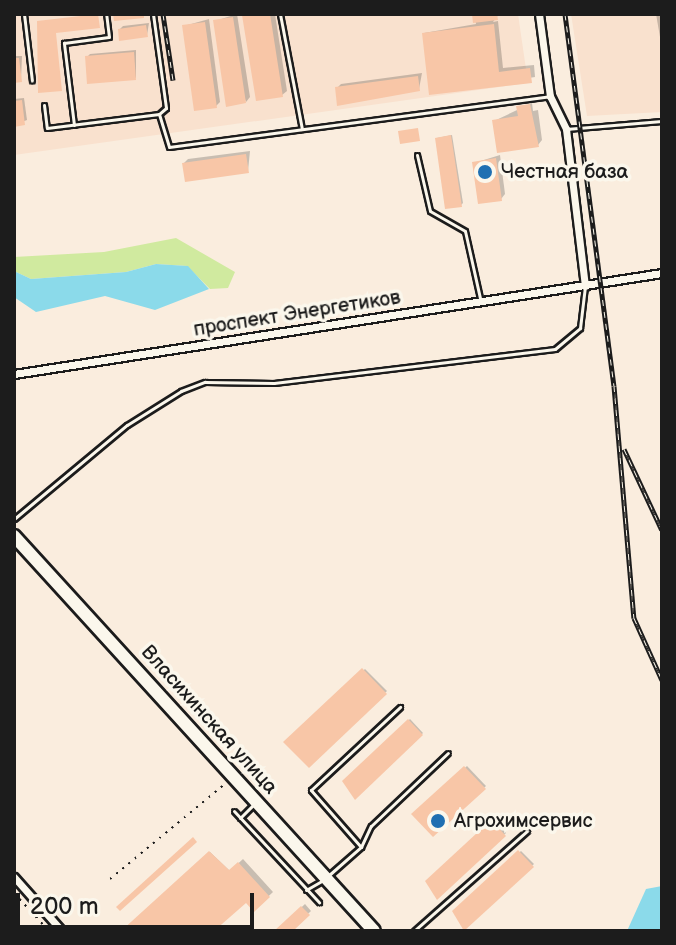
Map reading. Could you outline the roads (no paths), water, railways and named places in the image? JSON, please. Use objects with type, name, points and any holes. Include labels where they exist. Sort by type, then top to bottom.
[{"type":"highway","name":"Власихинская улица","points":[[14,536],[374,931]]},
{"type":"street","points":[[539,14],[550,96],[566,129],[585,286]]},
{"type":"street","name":"проспект Энергетиков","points":[[14,374],[662,273]]},
{"type":"street","points":[[14,877],[62,931]]},
{"type":"lane","points":[[24,14],[32,81]]},
{"type":"lane","points":[[74,125],[64,43],[109,37],[106,14]]},
{"type":"lane","points":[[44,105],[47,128],[159,114],[166,108],[153,14]]},
{"type":"lane","points":[[287,14],[280,14],[302,129]]},
{"type":"lane","points":[[159,114],[169,147],[550,96]]},
{"type":"lane","points":[[566,129],[662,121]]},
{"type":"lane","points":[[417,155],[430,211],[465,231],[481,302]]},
{"type":"lane","points":[[14,519],[127,425],[181,391],[205,382],[274,383],[555,349],[580,328],[585,286]]},
{"type":"lane","points":[[361,847],[311,790],[400,707]]},
{"type":"lane","points":[[306,890],[326,878],[361,847],[371,826],[448,753]]},
{"type":"lane","points":[[240,818],[257,802]]},
{"type":"lane","points":[[234,811],[319,902]]},
{"type":"lane","points":[[414,931],[527,831]]},
{"type":"water","points":[[156,264],[188,266],[209,289],[155,310],[105,296],[36,312],[14,297],[14,271],[31,279],[126,272]]},
{"type":"water","points":[[662,886],[662,931],[627,931],[646,889]]},
{"type":"railway","points":[[163,14],[173,80]]},
{"type":"railway","points":[[565,14],[614,386],[634,618],[662,680]]},
{"type":"railway","points":[[624,449],[662,530]]},
{"type":"place","name":"Честная база","points":[[485,172]]},
{"type":"place","name":"Агрохимсервис","points":[[438,821]]}]
